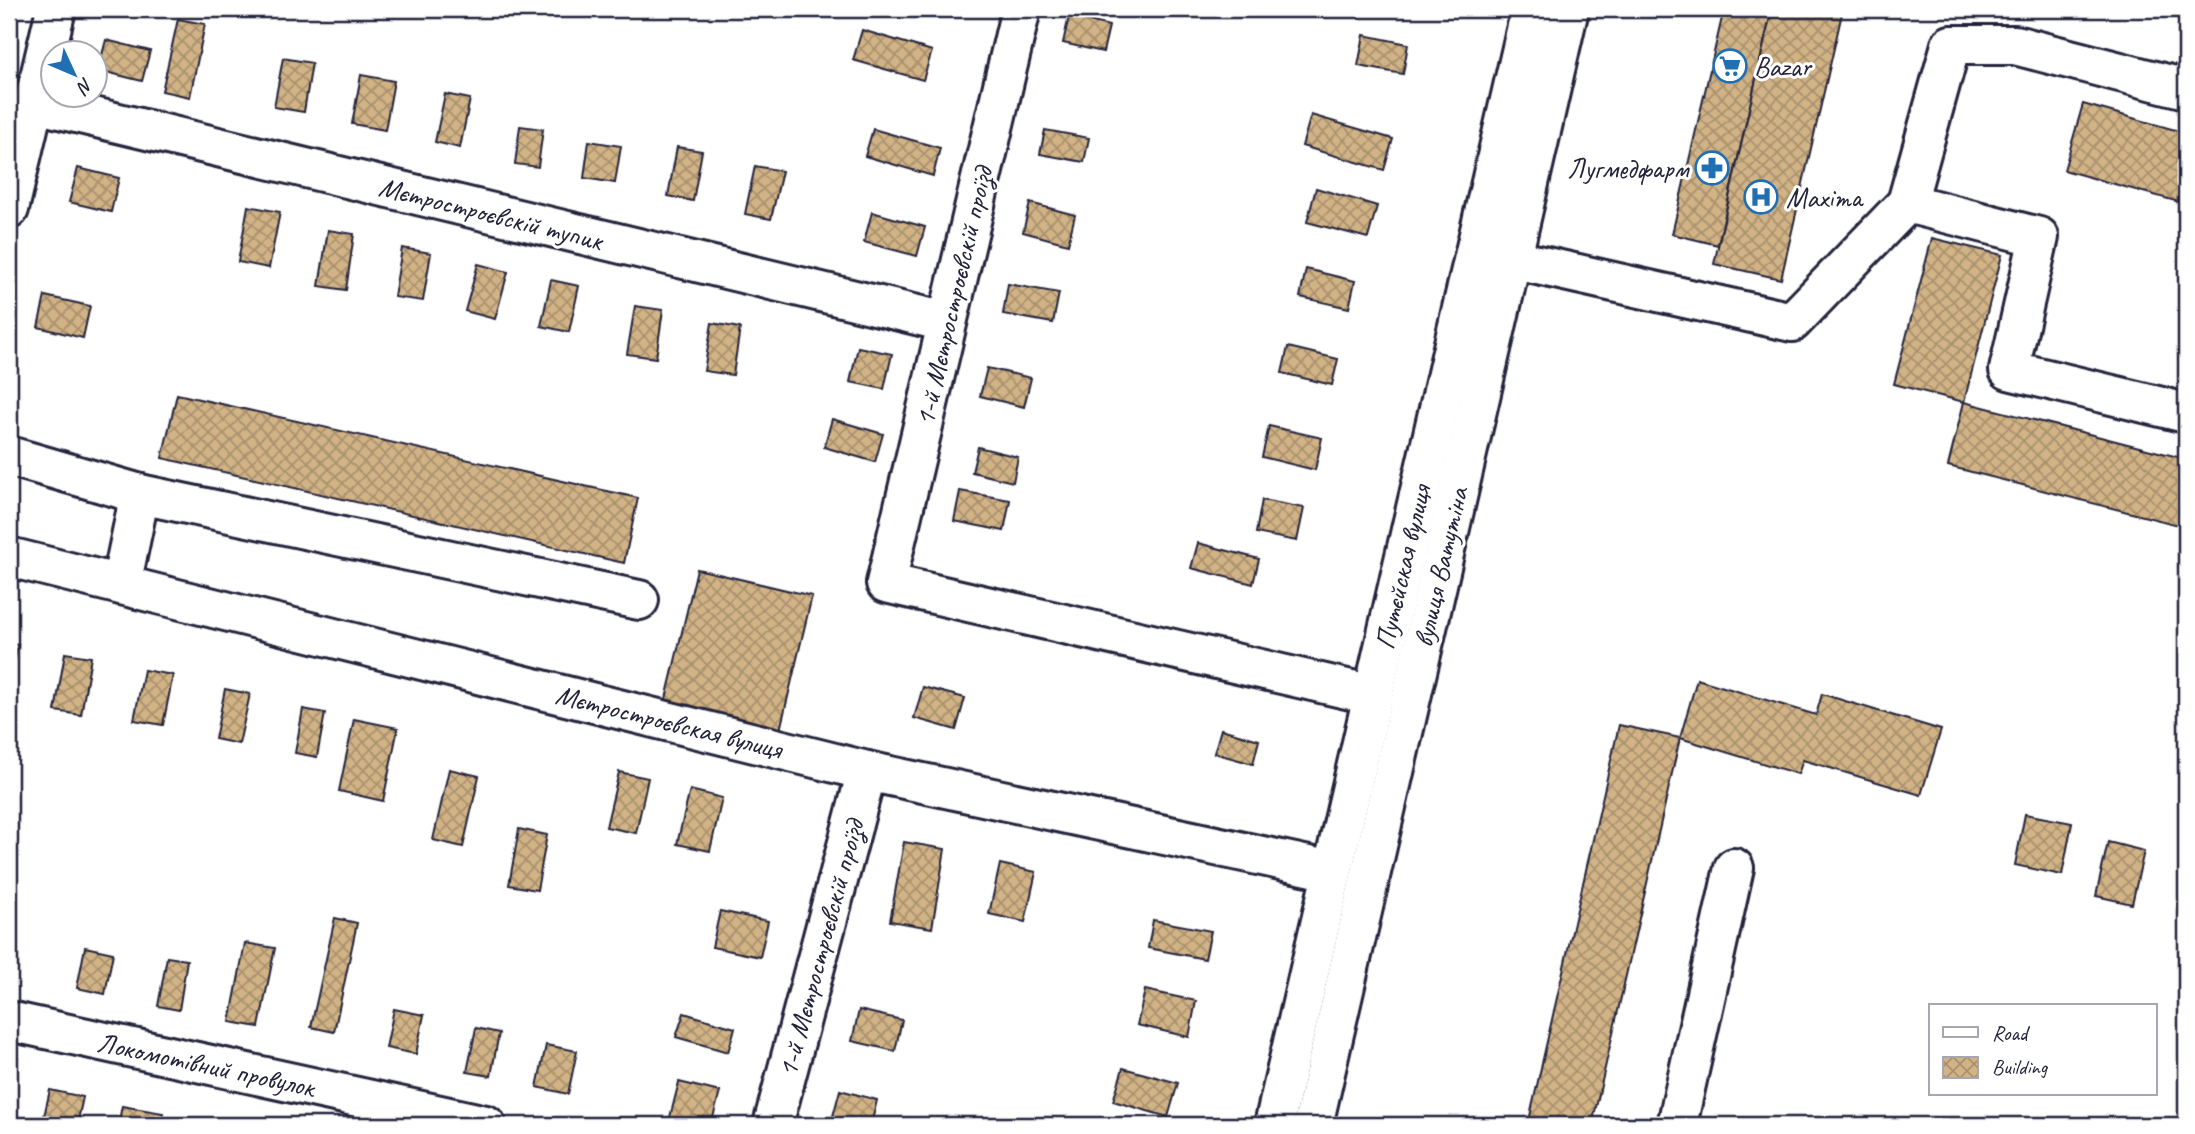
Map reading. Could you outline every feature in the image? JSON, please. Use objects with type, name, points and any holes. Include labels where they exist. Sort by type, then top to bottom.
[{"type":"street","points":[[9,209],[56,9]]},
{"type":"street","name":"1-й Мєтростроєвскій проїзд","points":[[1021,9],[886,583],[1373,695]]},
{"type":"street","name":"Путєйская вулиця","points":[[1273,1125],[1531,9]]},
{"type":"street","name":"вулиця Ватутіна","points":[[1313,1125],[1569,9]]},
{"type":"street","points":[[1511,259],[1792,322],[1907,203],[1951,45],[2015,45],[2186,89]]},
{"type":"street","name":"Мєтростроєвскій тупик","points":[[35,103],[946,322]]},
{"type":"street","points":[[1907,203],[2039,237],[2009,370],[2186,413]]},
{"type":"street","points":[[9,456],[139,494],[639,600]]},
{"type":"street","points":[[121,585],[139,494]]},
{"type":"street","name":"Мєтростроєвская вулиця","points":[[9,557],[867,771],[1332,871]]},
{"type":"street","name":"1-й Мєтростроєвскій проїзд","points":[[773,1125],[867,771]]},
{"type":"street","points":[[1677,1125],[1734,867]]},
{"type":"street","name":"Локомотівний провулок","points":[[9,1021],[486,1125]]},
{"type":"building","points":[[1724,9],[1772,9],[1718,245],[1672,234]]},
{"type":"building","points":[[1772,9],[1843,9],[1781,279],[1714,264]]},
{"type":"building","points":[[1069,16],[1109,26],[1103,52],[1063,43]]},
{"type":"building","points":[[178,19],[205,24],[190,97],[162,91]]},
{"type":"building","points":[[862,30],[932,51],[923,80],[853,60]]},
{"type":"building","points":[[1364,35],[1408,44],[1403,74],[1358,66]]},
{"type":"building","points":[[108,40],[150,51],[142,81],[108,72]]},
{"type":"building","points":[[283,58],[312,63],[304,112],[274,107]]},
{"type":"building","points":[[361,75],[394,81],[385,130],[352,124]]},
{"type":"building","points":[[445,94],[470,99],[460,148],[435,142]]},
{"type":"building","points":[[2083,104],[2186,133],[2186,204],[2064,170]]},
{"type":"building","points":[[1311,115],[1393,139],[1384,170],[1302,146]]},
{"type":"building","points":[[520,126],[543,129],[538,167],[515,164]]},
{"type":"building","points":[[873,129],[940,148],[933,176],[865,156]]},
{"type":"building","points":[[1045,130],[1089,138],[1084,162],[1040,154]]},
{"type":"building","points":[[589,141],[621,146],[615,183],[584,178]]},
{"type":"building","points":[[677,147],[702,151],[693,201],[668,196]]},
{"type":"building","points":[[755,166],[782,171],[771,219],[745,214]]},
{"type":"building","points":[[78,168],[119,178],[111,212],[69,202]]},
{"type":"building","points":[[1316,188],[1377,206],[1368,238],[1307,222]]},
{"type":"building","points":[[1030,203],[1075,215],[1068,244],[1023,232]]},
{"type":"building","points":[[248,206],[280,212],[269,268],[238,262]]},
{"type":"building","points":[[872,212],[925,227],[917,256],[864,242]]},
{"type":"building","points":[[328,230],[354,234],[346,290],[319,286]]},
{"type":"building","points":[[1932,238],[2002,255],[1964,402],[1894,384]]},
{"type":"building","points":[[402,248],[431,253],[423,301],[394,297]]},
{"type":"building","points":[[478,264],[508,272],[495,319],[465,311]]},
{"type":"building","points":[[1306,269],[1355,281],[1349,308],[1300,297]]},
{"type":"building","points":[[551,280],[579,286],[569,332],[541,326]]},
{"type":"building","points":[[1008,284],[1059,293],[1053,323],[1003,314]]},
{"type":"building","points":[[45,296],[90,306],[83,338],[38,327]]},
{"type":"building","points":[[635,306],[663,310],[656,358],[627,354]]},
{"type":"building","points":[[712,323],[740,328],[733,375],[704,371]]},
{"type":"building","points":[[858,347],[892,354],[884,389],[850,382]]},
{"type":"building","points":[[1288,347],[1338,359],[1332,385],[1282,373]]},
{"type":"building","points":[[987,368],[1031,378],[1024,407],[980,396]]},
{"type":"building","points":[[177,394],[638,498],[624,563],[162,458]]},
{"type":"building","points":[[1964,402],[2186,459],[2186,527],[1948,466]]},
{"type":"building","points":[[832,419],[883,434],[875,462],[824,447]]},
{"type":"building","points":[[1269,426],[1322,438],[1315,470],[1262,457]]},
{"type":"building","points":[[978,447],[1018,457],[1013,482],[972,472]]},
{"type":"building","points":[[960,491],[1010,500],[1004,531],[954,521]]},
{"type":"building","points":[[1262,500],[1304,508],[1297,541],[1256,533]]},
{"type":"building","points":[[1198,543],[1259,559],[1253,584],[1191,568]]},
{"type":"building","points":[[697,569],[812,596],[780,730],[665,703]]},
{"type":"building","points":[[9,643],[18,645],[9,688]]},
{"type":"building","points":[[65,653],[91,657],[81,715],[55,711]]},
{"type":"building","points":[[144,670],[173,675],[163,725],[134,720]]},
{"type":"building","points":[[1697,679],[1816,715],[1822,694],[1941,730],[1921,795],[1803,760],[1798,774],[1680,738]]},
{"type":"building","points":[[923,687],[965,698],[956,730],[914,718]]},
{"type":"building","points":[[225,689],[250,694],[239,744],[215,739]]},
{"type":"building","points":[[303,709],[325,713],[317,757],[295,753]]},
{"type":"building","points":[[354,719],[398,728],[383,801],[339,791]]},
{"type":"building","points":[[1619,725],[1680,738],[1592,1125],[1528,1125]]},
{"type":"building","points":[[1221,729],[1259,740],[1253,764],[1214,753]]},
{"type":"building","points":[[449,769],[479,776],[463,847],[433,840]]},
{"type":"building","points":[[619,772],[648,778],[636,833],[606,827]]},
{"type":"building","points":[[690,790],[722,798],[710,851],[677,844]]},
{"type":"building","points":[[2025,814],[2072,823],[2062,875],[2015,865]]},
{"type":"building","points":[[519,829],[547,835],[537,890],[509,885]]},
{"type":"building","points":[[904,842],[945,849],[932,928],[890,921]]},
{"type":"building","points":[[2108,842],[2144,851],[2132,904],[2096,896]]},
{"type":"building","points":[[1000,864],[1036,872],[1025,922],[989,914]]},
{"type":"building","points":[[720,911],[768,921],[760,957],[712,947]]},
{"type":"building","points":[[335,918],[357,923],[334,1032],[311,1027]]},
{"type":"building","points":[[1153,920],[1211,931],[1205,959],[1148,948]]},
{"type":"building","points":[[245,943],[275,948],[259,1027],[230,1022]]},
{"type":"building","points":[[85,947],[113,953],[105,994],[77,988]]},
{"type":"building","points":[[167,957],[187,960],[179,1010],[158,1006]]},
{"type":"building","points":[[1145,990],[1196,1001],[1189,1037],[1137,1025]]},
{"type":"building","points":[[394,1009],[424,1015],[416,1054],[386,1048]]},
{"type":"building","points":[[859,1010],[902,1020],[895,1051],[852,1041]]},
{"type":"building","points":[[684,1013],[735,1028],[728,1052],[676,1037]]},
{"type":"building","points":[[476,1028],[499,1033],[491,1076],[467,1072]]},
{"type":"building","points":[[546,1045],[577,1051],[568,1094],[537,1087]]},
{"type":"building","points":[[1123,1068],[1178,1083],[1168,1117],[1113,1101]]},
{"type":"building","points":[[679,1082],[720,1092],[711,1125],[669,1121]]},
{"type":"building","points":[[50,1090],[83,1097],[77,1125],[42,1125]]},
{"type":"building","points":[[840,1090],[877,1100],[871,1125],[832,1120]]},
{"type":"building","points":[[122,1106],[163,1113],[161,1125],[118,1125]]},
{"type":"place","name":"Bazar","points":[[1730,66]]},
{"type":"place","name":"Лугмедфарм","points":[[1712,168]]},
{"type":"place","name":"Maxima","points":[[1761,197]]}]
